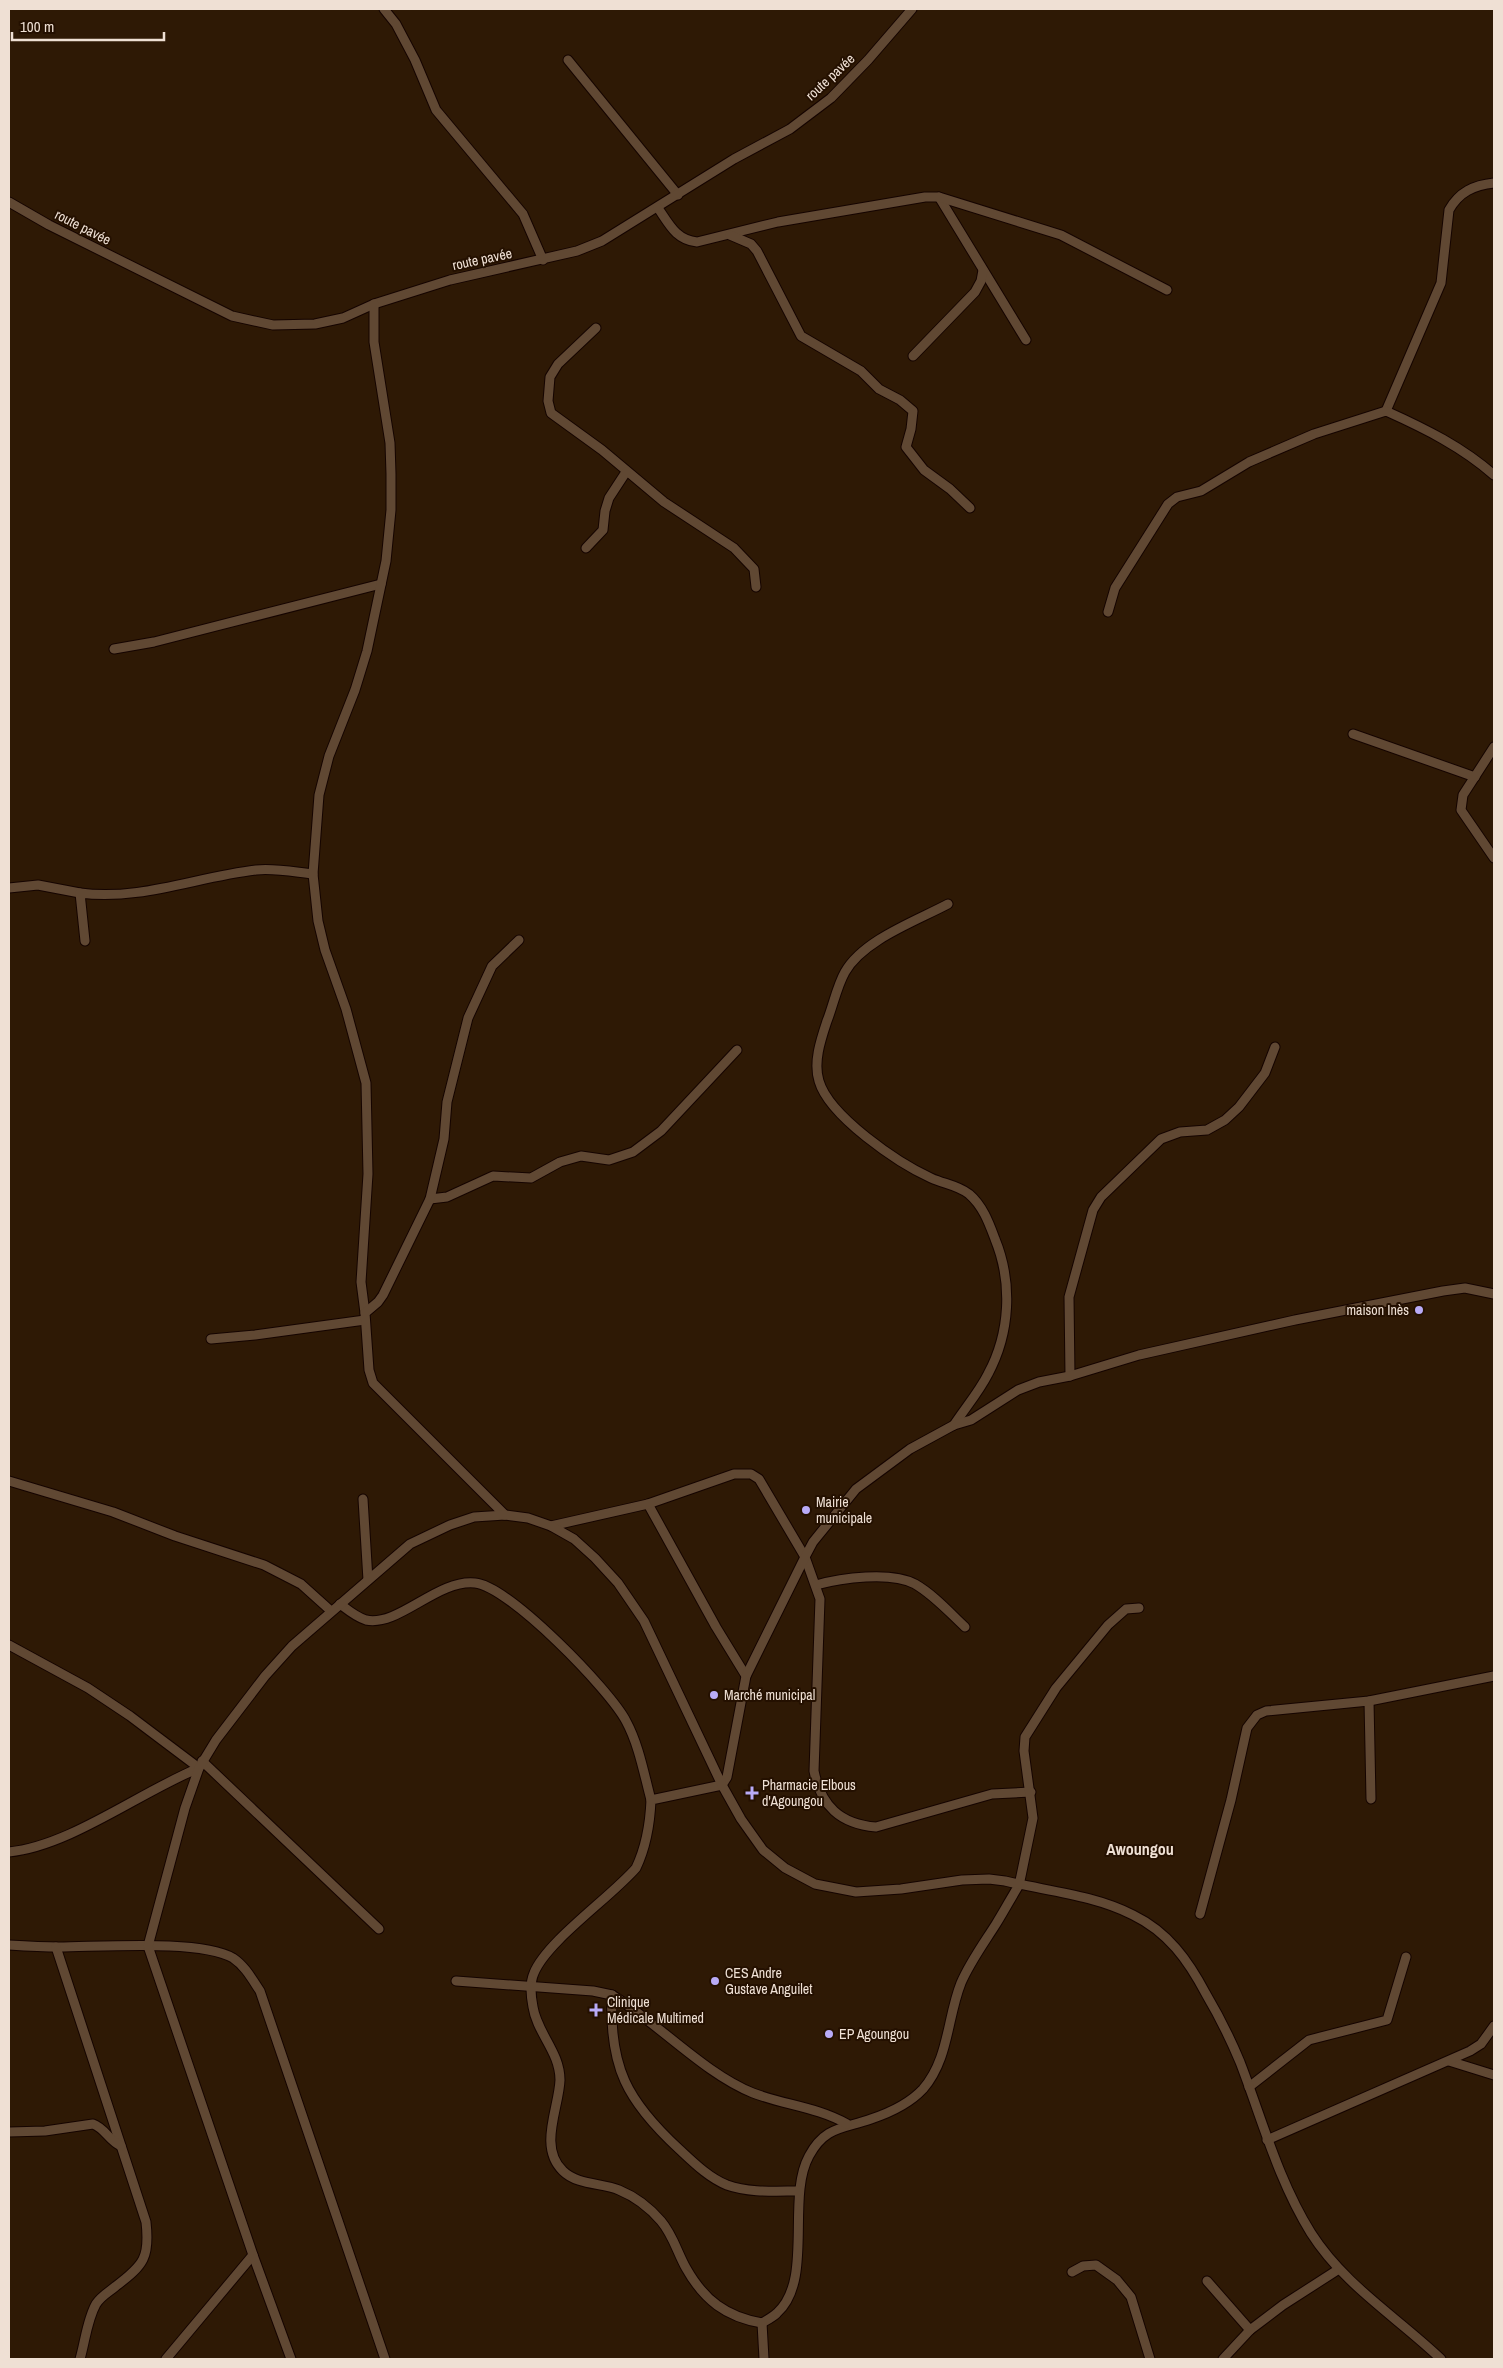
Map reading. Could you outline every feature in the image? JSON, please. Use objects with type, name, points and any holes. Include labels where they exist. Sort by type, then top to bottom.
[{"type":"street","points":[[384,9],[396,24],[436,110],[523,214],[543,260]]},
{"type":"street","name":"route pavée","points":[[9,202],[49,225],[232,316],[252,322],[273,325],[315,324],[343,318],[374,304],[450,280],[543,260],[577,251],[602,241],[658,208],[734,159],[790,129],[831,98],[868,60],[912,9]]},
{"type":"street","points":[[568,60],[678,195]]},
{"type":"street","points":[[1386,410],[1441,283],[1449,210],[1454,199],[1466,190],[1482,184],[1494,183]]},
{"type":"street","points":[[658,208],[676,234],[687,241],[706,241],[778,222],[925,197],[939,197],[1061,235],[1167,290]]},
{"type":"street","points":[[939,197],[1026,340]]},
{"type":"street","points":[[729,234],[751,244],[757,251],[805,340],[861,371],[879,389],[900,400],[913,411],[906,447],[924,470],[950,489],[970,508]]},
{"type":"street","points":[[913,356],[975,292],[981,281],[983,270]]},
{"type":"street","points":[[374,304],[374,342],[390,442],[391,510],[381,584],[358,682],[329,756],[319,795],[313,874],[318,921],[325,950],[346,1009],[366,1083],[368,1174],[361,1282],[369,1370],[373,1383],[506,1515]]},
{"type":"street","points":[[596,328],[558,364],[550,377],[548,401],[551,413],[559,421],[602,450],[626,472],[686,518],[734,548],[754,569],[756,587]]},
{"type":"street","points":[[1108,612],[1115,588],[1168,504],[1177,497],[1201,491],[1249,462],[1314,434],[1386,410],[1432,432],[1471,455],[1494,475]]},
{"type":"street","points":[[586,548],[603,530],[605,511],[609,498],[626,472]]},
{"type":"street","points":[[114,649],[154,642],[381,584]]},
{"type":"street","points":[[1353,734],[1475,777]]},
{"type":"street","points":[[1494,746],[1463,795],[1461,810],[1494,858]]},
{"type":"street","points":[[9,888],[38,885],[80,893],[117,895],[158,890],[256,870],[284,870],[313,874]]},
{"type":"street","points":[[80,893],[85,941]]},
{"type":"street","points":[[948,904],[876,942],[855,958],[844,973],[822,1036],[817,1059],[818,1081],[839,1114],[869,1139],[912,1168],[932,1179],[958,1186],[970,1195],[984,1212],[998,1247],[1008,1293],[1006,1322],[1001,1345],[988,1375],[954,1425]]},
{"type":"street","points":[[211,1338],[255,1335],[365,1316],[378,1302],[430,1200],[444,1139],[447,1102],[468,1018],[492,966],[519,940]]},
{"type":"street","points":[[1070,1376],[1069,1297],[1093,1210],[1101,1197],[1161,1139],[1180,1132],[1207,1130],[1226,1120],[1239,1108],[1265,1073],[1275,1047]]},
{"type":"street","points":[[430,1200],[447,1197],[493,1176],[530,1178],[560,1162],[581,1156],[609,1160],[633,1152],[661,1131],[737,1050]]},
{"type":"street","points":[[651,1800],[722,1785],[727,1777],[746,1676],[805,1557],[818,1535],[856,1489],[910,1449],[954,1425],[971,1420],[1018,1390],[1039,1382],[1070,1376],[1139,1355],[1295,1320],[1443,1291],[1465,1288],[1494,1294]]},
{"type":"street","points":[[551,1526],[648,1504],[734,1474],[751,1474],[759,1479],[805,1557],[816,1585],[820,1608],[814,1771],[818,1790],[838,1814],[858,1825],[876,1827],[992,1794],[1031,1792]]},
{"type":"street","points":[[9,1481],[113,1512],[175,1536],[264,1565],[301,1584],[331,1611]]},
{"type":"street","points":[[363,1499],[368,1580]]},
{"type":"street","points":[[648,1504],[716,1627],[746,1676]]},
{"type":"street","points":[[291,2359],[253,2255],[148,1946],[185,1808],[201,1764],[265,1676],[292,1646],[410,1544],[474,1517],[506,1515],[528,1518],[551,1526],[574,1539],[618,1583],[644,1621],[722,1785],[741,1819],[764,1850],[785,1868],[815,1884],[856,1892],[901,1889],[962,1880],[989,1879],[1109,1906],[1147,1922],[1169,1939],[1188,1964],[1226,2030],[1249,2087],[1267,2140],[1300,2213],[1312,2234],[1339,2269],[1366,2296],[1413,2332],[1441,2359]]},
{"type":"street","points":[[816,1585],[835,1580],[891,1578],[914,1584],[934,1598],[965,1627]]},
{"type":"street","points":[[340,1604],[353,1614],[367,1620],[385,1618],[447,1587],[475,1582],[491,1587],[513,1602],[567,1651],[614,1704],[634,1737],[651,1800],[650,1821],[644,1847],[636,1868],[549,1951],[533,1975],[533,2009],[559,2067],[560,2082],[554,2108],[551,2141],[555,2159],[562,2171],[574,2178],[618,2190],[635,2197],[662,2222],[673,2238],[686,2269],[710,2299],[724,2312],[744,2320],[762,2324],[778,2312],[787,2300],[793,2283],[798,2240],[799,2191],[808,2157],[819,2141],[846,2124],[870,2119],[896,2108],[914,2098],[924,2088],[936,2070],[948,2038],[953,2009],[962,1982],[1019,1885],[1033,1818],[1024,1751],[1025,1737],[1040,1710],[1108,1624],[1126,1610],[1139,1608]]},
{"type":"street","points":[[9,1645],[88,1688],[201,1764],[379,1929]]},
{"type":"street","points":[[1200,1914],[1231,1800],[1247,1728],[1258,1715],[1266,1711],[1369,1702],[1494,1676]]},
{"type":"street","points":[[1369,1702],[1371,1799]]},
{"type":"street","points":[[9,1852],[36,1848],[88,1824],[201,1764]]},
{"type":"street","points":[[9,1945],[56,1947],[148,1946],[220,1952],[234,1959],[246,1969],[260,1990],[385,2359]]},
{"type":"street","points":[[56,1947],[146,2222],[148,2242],[146,2255],[139,2266],[104,2295],[97,2304],[80,2359]]},
{"type":"street","points":[[1249,2087],[1309,2040],[1387,2020],[1406,1957]]},
{"type":"street","points":[[456,1981],[593,1991],[612,1996],[630,2006],[725,2078],[753,2093],[825,2113],[846,2124]]},
{"type":"street","points":[[612,1996],[611,2020],[613,2038],[622,2078],[629,2093],[655,2127],[712,2177],[728,2185],[745,2189],[799,2191]]},
{"type":"street","points":[[1267,2140],[1449,2061],[1481,2044],[1494,2026]]},
{"type":"street","points":[[1449,2061],[1494,2075]]},
{"type":"street","points":[[9,2132],[44,2131],[93,2124],[100,2126],[112,2142],[121,2146]]},
{"type":"street","points":[[166,2359],[253,2255]]},
{"type":"street","points":[[1072,2272],[1083,2266],[1096,2266],[1125,2288],[1131,2297],[1150,2359]]},
{"type":"street","points":[[1223,2359],[1250,2330],[1283,2305],[1339,2269]]},
{"type":"street","points":[[1207,2281],[1250,2330]]},
{"type":"street","points":[[762,2324],[764,2359]]},
{"type":"place","name":"maison Inès","points":[[1419,1310]]},
{"type":"place","name":"Mairie municipale","points":[[806,1510]]},
{"type":"place","name":"Marché municipal","points":[[714,1695]]},
{"type":"place","name":"Pharmacie Elbous d'Agoungou","points":[[752,1793]]},
{"type":"place","name":"CES Andre Gustave Anguilet","points":[[715,1981]]},
{"type":"place","name":"Clinique Médicale Multimed","points":[[596,2010]]},
{"type":"place","name":"EP Agoungou","points":[[829,2034]]},
{"type":"district","name":"Awoungou","points":[[1140,1849]]}]
